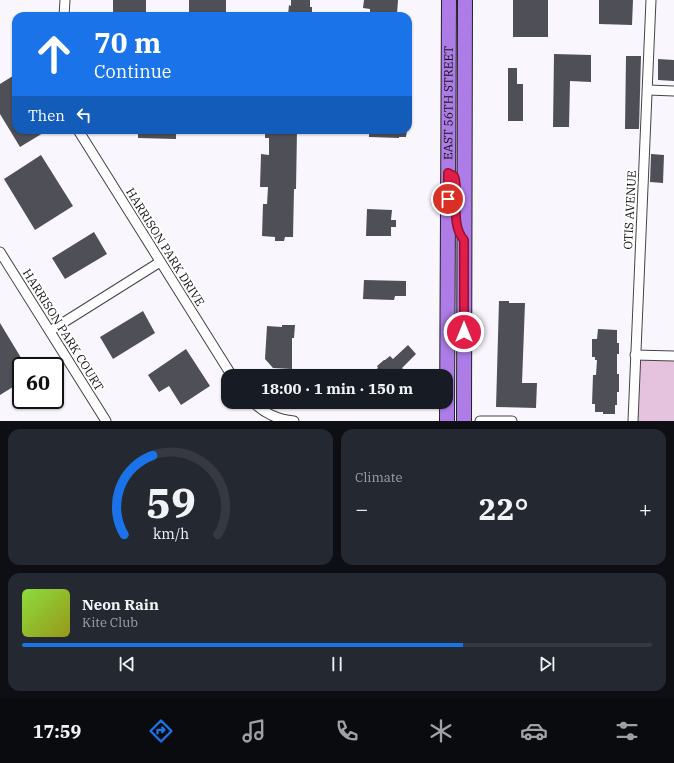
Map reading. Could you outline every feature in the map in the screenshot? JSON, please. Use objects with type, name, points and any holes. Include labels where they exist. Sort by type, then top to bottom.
[{"type":"main road","name":"EAST 56TH STREET","points":[[447,421],[449,0]]},
{"type":"main road","name":"EAST 56TH STREET","points":[[464,421],[465,0]]},
{"type":"main road","points":[[449,90],[454,95],[456,103],[456,134],[459,137],[465,138]]},
{"type":"main road","points":[[448,173],[454,176],[455,179],[456,219],[459,232],[464,240]]},
{"type":"street","points":[[64,12],[65,0]]},
{"type":"street","name":"OTIS AVENUE","points":[[633,421],[651,0]]},
{"type":"street","points":[[648,90],[674,91]]},
{"type":"street","name":"HARRISON PARK DRIVE","points":[[80,134],[228,369]]},
{"type":"street","name":"HARRISON PARK COURT","points":[[0,252],[106,421]]},
{"type":"street","points":[[50,331],[160,262]]},
{"type":"street","points":[[635,355],[674,356]]},
{"type":"street","points":[[261,409],[269,414],[294,421]]},
{"type":"street","points":[[480,421],[512,421]]},
{"type":"shaded area","points":[[635,355],[674,356],[674,421],[633,421]]},
{"type":"building","points":[[113,0],[146,0],[146,12],[113,12]]},
{"type":"building","points":[[189,0],[226,0],[226,12],[189,12]]},
{"type":"building","points":[[291,0],[310,0],[312,12],[288,12],[289,5],[291,6]]},
{"type":"building","points":[[364,0],[398,0],[397,12],[370,12],[370,9],[363,8]]},
{"type":"building","points":[[513,0],[548,0],[548,37],[513,37]]},
{"type":"building","points":[[599,0],[633,0],[632,25],[599,24]]},
{"type":"building","points":[[554,54],[591,55],[591,82],[570,81],[569,127],[553,127]]},
{"type":"building","points":[[626,56],[641,56],[639,129],[625,129]]},
{"type":"building","points":[[658,59],[674,60],[674,81],[658,80]]},
{"type":"building","points":[[508,68],[517,68],[517,84],[523,84],[523,121],[508,121]]},
{"type":"building","points":[[12,76],[12,134],[0,114],[0,84]]},
{"type":"building","points":[[12,134],[41,134],[20,147]]},
{"type":"building","points":[[138,134],[176,134],[176,139],[138,138]]},
{"type":"building","points":[[265,134],[297,134],[293,237],[285,237],[284,241],[275,241],[275,237],[262,236],[263,204],[267,204],[268,187],[260,187],[261,154],[269,155],[269,138],[265,138]]},
{"type":"building","points":[[369,134],[406,134],[406,137],[399,138],[369,137]]},
{"type":"building","points":[[651,154],[664,155],[663,183],[650,182]]},
{"type":"building","points":[[41,155],[73,206],[35,230],[4,179]]},
{"type":"building","points":[[367,209],[392,210],[391,220],[396,220],[396,227],[391,227],[391,236],[366,236]]},
{"type":"building","points":[[94,232],[107,254],[65,279],[52,258]]},
{"type":"building","points":[[364,280],[406,281],[406,296],[395,296],[394,300],[363,299]]},
{"type":"building","points":[[499,301],[509,301],[509,303],[525,303],[522,383],[537,383],[536,408],[496,407]]},
{"type":"building","points":[[143,311],[155,333],[113,359],[100,337]]},
{"type":"building","points":[[0,323],[21,357],[12,357],[12,388],[0,395]]},
{"type":"building","points":[[282,325],[295,325],[294,338],[292,338],[292,369],[273,368],[265,359],[267,326],[282,327]]},
{"type":"building","points":[[598,329],[617,330],[617,343],[619,343],[619,354],[617,354],[617,374],[619,374],[619,392],[617,392],[615,414],[595,412],[595,404],[592,404],[593,375],[596,375],[597,360],[595,360],[595,357],[592,357],[592,339],[597,339]]},
{"type":"building","points":[[408,345],[416,354],[402,368],[403,369],[376,369],[378,368],[377,366],[390,356],[393,359]]},
{"type":"building","points":[[186,349],[210,386],[181,405],[169,386],[159,392],[148,375]]},
{"type":"route","points":[[448,199],[448,173],[454,176],[456,183],[456,219],[459,232],[464,240],[464,332]]}]
